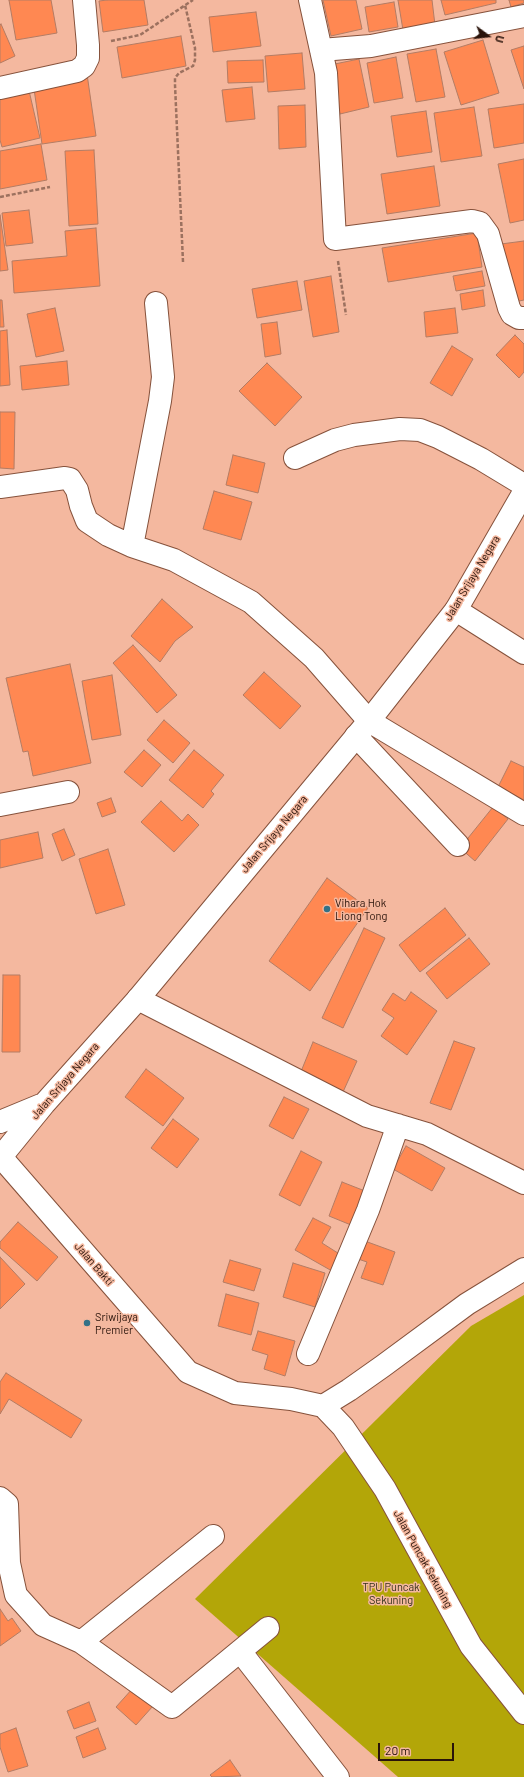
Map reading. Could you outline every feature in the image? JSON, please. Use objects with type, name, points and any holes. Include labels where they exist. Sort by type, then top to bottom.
[{"type":"street","points":[[0,88],[76,71],[84,66],[88,58],[88,45],[84,0]]},
{"type":"street","points":[[310,0],[326,73],[335,239],[472,221],[480,223],[488,234],[509,308],[512,314],[518,318],[524,318]]},
{"type":"street","points":[[321,50],[371,46],[524,16]]},
{"type":"street","points":[[132,546],[162,383],[156,302]]},
{"type":"street","points":[[295,458],[335,440],[354,435],[400,429],[420,430],[438,437],[481,459],[524,485]]},
{"type":"street","points":[[0,487],[65,478],[70,479],[77,490],[81,506],[88,521],[108,535],[132,546],[174,560],[251,602],[314,658],[362,729],[458,845]]},
{"type":"street","name":"Jalan Srijaya Negara","points":[[1,1157],[44,1104],[138,999],[362,729],[456,610],[524,492]]},
{"type":"street","points":[[456,610],[524,653]]},
{"type":"street","points":[[362,729],[524,814]]},
{"type":"street","points":[[0,805],[68,792]]},
{"type":"street","points":[[138,999],[366,1116],[428,1134],[496,1168],[516,1181],[524,1183]]},
{"type":"street","points":[[0,1122],[44,1104]]},
{"type":"street","points":[[308,1354],[370,1204],[398,1125]]},
{"type":"street","name":"Jalan Bakti","points":[[1,1157],[188,1372],[235,1392],[291,1399],[323,1406]]},
{"type":"street","points":[[323,1406],[372,1374],[467,1304],[524,1268]]},
{"type":"street","name":"Jalan Puncak Sekuning","points":[[323,1406],[343,1427],[385,1489],[471,1646],[524,1712]]},
{"type":"street","points":[[0,1498],[7,1504],[9,1563],[16,1595],[43,1625],[81,1642],[172,1707],[268,1628]]},
{"type":"street","points":[[81,1642],[213,1536]]},
{"type":"street","points":[[240,1651],[338,1777]]},
{"type":"path","points":[[88,45],[140,35],[193,0]]},
{"type":"path","points":[[182,262],[175,78],[179,73],[193,66],[195,60],[195,48],[185,5]]},
{"type":"path","points":[[0,197],[50,187]]},
{"type":"path","points":[[335,239],[346,315]]},
{"type":"green space","name":"TPU Puncak Sekuning","points":[[524,1295],[524,1777],[398,1777],[195,1599],[471,1326]]},
{"type":"building","points":[[9,0],[51,0],[57,33],[16,40]]},
{"type":"building","points":[[144,0],[148,25],[103,32],[99,1]]},
{"type":"building","points":[[323,0],[356,0],[362,29],[331,36]]},
{"type":"building","points":[[398,0],[432,0],[435,25],[403,30]]},
{"type":"building","points":[[441,0],[496,0],[496,3],[445,15]]},
{"type":"building","points":[[509,0],[524,0],[524,3],[511,7]]},
{"type":"building","points":[[394,2],[398,27],[369,32],[365,7]]},
{"type":"building","points":[[256,12],[261,46],[213,52],[209,17]]},
{"type":"building","points":[[1,24],[15,56],[0,63],[0,25]]},
{"type":"building","points":[[181,36],[186,66],[122,78],[117,47]]},
{"type":"building","points":[[483,40],[499,93],[461,105],[444,52]]},
{"type":"building","points":[[524,46],[524,89],[511,50]]},
{"type":"building","points":[[436,49],[445,97],[416,102],[407,54]]},
{"type":"building","points":[[302,53],[305,89],[268,92],[265,56]]},
{"type":"building","points":[[396,57],[403,98],[374,103],[367,63]]},
{"type":"building","points":[[359,59],[369,107],[340,114],[330,65]]},
{"type":"building","points":[[263,60],[264,82],[228,83],[227,61]]},
{"type":"building","points":[[87,74],[96,136],[42,144],[33,82]]},
{"type":"building","points":[[27,82],[40,138],[2,147],[0,140],[0,89]]},
{"type":"building","points":[[252,87],[255,119],[226,122],[222,90]]},
{"type":"building","points":[[524,104],[524,143],[494,148],[488,109]]},
{"type":"building","points":[[305,105],[306,147],[279,149],[278,106]]},
{"type":"building","points":[[474,107],[482,156],[441,162],[434,113]]},
{"type":"building","points":[[426,111],[432,152],[397,157],[391,116]]},
{"type":"building","points":[[41,144],[47,180],[0,189],[0,151]]},
{"type":"building","points":[[94,150],[98,224],[69,226],[65,151]]},
{"type":"building","points":[[524,159],[524,220],[510,223],[498,164]]},
{"type":"building","points":[[434,166],[440,206],[387,214],[381,174]]},
{"type":"building","points":[[29,210],[33,243],[6,246],[2,213]]},
{"type":"building","points":[[0,215],[8,270],[0,271]]},
{"type":"building","points":[[96,228],[100,286],[14,293],[12,261],[67,256],[65,231]]},
{"type":"building","points":[[477,233],[482,267],[388,282],[382,248]]},
{"type":"building","points":[[524,241],[524,300],[509,303],[501,244]]},
{"type":"building","points":[[482,271],[485,286],[456,291],[453,276]]},
{"type":"building","points":[[331,276],[339,332],[313,337],[304,281]]},
{"type":"building","points":[[297,281],[302,310],[257,318],[252,289]]},
{"type":"building","points":[[483,290],[485,306],[462,310],[460,294]]},
{"type":"building","points":[[0,300],[2,300],[4,327],[0,327]]},
{"type":"building","points":[[55,308],[64,351],[36,357],[27,314]]},
{"type":"building","points":[[455,308],[458,333],[426,337],[424,312]]},
{"type":"building","points":[[277,322],[281,354],[265,357],[261,324]]},
{"type":"building","points":[[7,330],[10,385],[0,386],[0,331]]},
{"type":"building","points":[[515,335],[524,344],[524,372],[519,378],[496,355]]},
{"type":"building","points":[[452,346],[473,359],[452,396],[430,383]]},
{"type":"building","points":[[67,361],[69,385],[22,390],[20,366]]},
{"type":"building","points":[[267,363],[302,397],[275,426],[239,391]]},
{"type":"building","points":[[0,412],[15,412],[14,469],[0,468]]},
{"type":"building","points":[[233,455],[265,463],[258,493],[226,485]]},
{"type":"building","points":[[214,491],[252,502],[241,540],[203,529]]},
{"type":"building","points":[[162,599],[193,627],[175,641],[160,662],[131,636]]},
{"type":"building","points":[[133,645],[177,695],[157,713],[113,663]]},
{"type":"building","points":[[70,664],[91,763],[33,776],[28,751],[23,752],[6,678]]},
{"type":"building","points":[[264,672],[301,706],[280,729],[243,695]]},
{"type":"building","points":[[112,675],[121,735],[92,740],[82,681]]},
{"type":"building","points":[[164,720],[190,743],[173,763],[147,740]]},
{"type":"building","points":[[144,750],[161,765],[142,787],[124,772]]},
{"type":"building","points":[[194,750],[224,775],[211,791],[214,794],[203,808],[169,780]]},
{"type":"building","points":[[511,761],[524,767],[524,800],[498,787]]},
{"type":"building","points":[[111,798],[116,812],[102,817],[97,803]]},
{"type":"building","points":[[161,801],[182,821],[188,814],[199,825],[174,852],[141,822]]},
{"type":"building","points":[[493,807],[508,819],[475,861],[460,848]]},
{"type":"building","points":[[64,829],[75,855],[62,861],[52,834]]},
{"type":"building","points":[[38,832],[43,858],[0,868],[0,840]]},
{"type":"building","points":[[108,849],[125,905],[96,914],[79,859]]},
{"type":"building","points":[[327,878],[368,908],[310,991],[269,961]]},
{"type":"building","points":[[445,908],[466,935],[420,972],[399,945]]},
{"type":"building","points":[[364,928],[385,938],[343,1028],[322,1018]]},
{"type":"building","points":[[469,938],[490,964],[447,999],[426,973]]},
{"type":"building","points":[[3,975],[20,975],[20,1052],[2,1052]]},
{"type":"building","points":[[411,992],[437,1011],[407,1055],[381,1036],[394,1018],[382,1010],[393,993],[405,1001]]},
{"type":"building","points":[[454,1041],[475,1048],[451,1110],[430,1103]]},
{"type":"building","points":[[313,1042],[357,1061],[343,1092],[300,1074]]},
{"type":"building","points":[[146,1069],[184,1098],[163,1126],[125,1097]]},
{"type":"building","points":[[284,1097],[309,1109],[293,1139],[269,1126]]},
{"type":"building","points":[[173,1119],[199,1139],[177,1168],[151,1148]]},
{"type":"building","points":[[406,1146],[445,1168],[432,1191],[393,1169]]},
{"type":"building","points":[[301,1151],[322,1162],[300,1206],[279,1195]]},
{"type":"building","points":[[342,1182],[365,1191],[351,1225],[329,1216]]},
{"type":"building","points":[[313,1218],[331,1227],[322,1243],[341,1255],[332,1271],[295,1250]]},
{"type":"building","points":[[18,1222],[58,1257],[37,1281],[0,1248],[0,1242]]},
{"type":"building","points":[[362,1240],[395,1252],[383,1285],[361,1278],[367,1262],[355,1258]]},
{"type":"building","points":[[0,1257],[25,1284],[0,1309]]},
{"type":"building","points":[[230,1260],[261,1269],[254,1291],[223,1282]]},
{"type":"building","points":[[293,1263],[325,1273],[315,1307],[283,1297]]},
{"type":"building","points":[[226,1294],[259,1303],[251,1335],[218,1326]]},
{"type":"building","points":[[258,1331],[295,1341],[285,1376],[264,1369],[268,1355],[252,1350]]},
{"type":"building","points":[[6,1373],[82,1420],[71,1438],[9,1399],[0,1414],[0,1382]]},
{"type":"building","points":[[0,1609],[8,1621],[12,1618],[21,1631],[0,1646]]},
{"type":"building","points":[[133,1688],[153,1706],[136,1725],[116,1707]]},
{"type":"building","points":[[89,1702],[96,1721],[74,1729],[67,1711]]},
{"type":"building","points":[[16,1728],[28,1766],[8,1772],[0,1747],[0,1734]]},
{"type":"building","points":[[98,1728],[106,1749],[83,1758],[76,1737]]},
{"type":"building","points":[[230,1760],[241,1776],[212,1777],[210,1775]]},
{"type":"place","name":"Vihara Hok Liong Tong","points":[[327,909]]},
{"type":"place","name":"Sriwijaya Premier","points":[[87,1323]]}]
